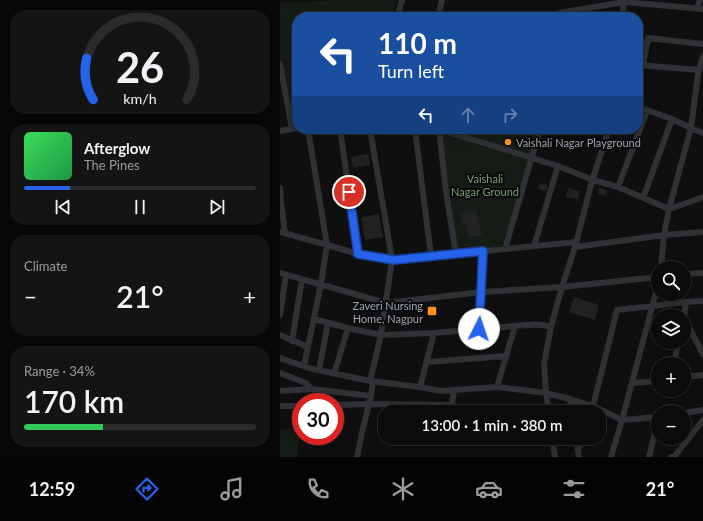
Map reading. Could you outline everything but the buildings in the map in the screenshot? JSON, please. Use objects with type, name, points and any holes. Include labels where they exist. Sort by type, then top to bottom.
[{"type":"street","points":[[398,12],[402,0]]},
{"type":"street","points":[[439,12],[442,0]]},
{"type":"street","points":[[591,0],[592,7]]},
{"type":"street","points":[[564,12],[624,2],[700,8],[700,0]]},
{"type":"street","points":[[623,12],[624,2]]},
{"type":"street","points":[[643,57],[648,38],[703,44]]},
{"type":"street","points":[[662,261],[664,235],[669,209],[691,128],[699,70],[703,56]]},
{"type":"street","points":[[280,64],[292,115]]},
{"type":"street","points":[[643,65],[699,70]]},
{"type":"street","points":[[643,109],[672,119],[703,133]]},
{"type":"street","points":[[643,121],[647,111]]},
{"type":"street","points":[[643,198],[672,119]]},
{"type":"street","points":[[280,131],[292,129]]},
{"type":"street","points":[[304,366],[321,284],[327,245],[309,134]]},
{"type":"street","points":[[341,134],[358,254]]},
{"type":"street","points":[[357,457],[371,396],[372,381],[381,335],[392,259],[371,134]]},
{"type":"street","points":[[416,134],[431,256]]},
{"type":"street","points":[[440,134],[446,192],[456,254]]},
{"type":"street","points":[[455,134],[558,166],[593,180],[618,187],[669,209],[703,197]]},
{"type":"street","points":[[505,249],[539,134]]},
{"type":"street","points":[[548,405],[544,364],[551,327],[607,134]]},
{"type":"street","points":[[618,187],[638,134]]},
{"type":"street","points":[[534,246],[558,166]]},
{"type":"street","points":[[280,188],[283,232],[358,254],[392,259],[534,246],[576,245],[703,232]]},
{"type":"street","points":[[479,329],[483,251]]},
{"type":"street","points":[[691,274],[703,273]]},
{"type":"street","points":[[280,315],[283,274],[386,303],[482,292],[562,287],[651,278]]},
{"type":"street","points":[[292,341],[302,279]]},
{"type":"street","points":[[611,457],[653,301]]},
{"type":"street","points":[[593,405],[617,310],[703,301]]},
{"type":"street","points":[[685,309],[686,302]]},
{"type":"street","points":[[314,319],[381,335],[434,333],[515,326],[545,325],[551,327]]},
{"type":"street","points":[[319,370],[328,323]]},
{"type":"street","points":[[497,387],[515,326]]},
{"type":"street","points":[[334,374],[348,328]]},
{"type":"street","points":[[691,331],[703,354]]},
{"type":"street","points":[[420,388],[434,333]]},
{"type":"street","points":[[280,335],[308,347]]},
{"type":"street","points":[[427,362],[506,356]]},
{"type":"street","points":[[280,358],[334,374],[372,381],[440,391],[497,387],[546,393],[570,399],[583,405]]},
{"type":"street","points":[[280,374],[306,383],[312,389]]},
{"type":"street","points":[[691,376],[703,375]]},
{"type":"street","points":[[632,384],[651,382]]},
{"type":"street","points":[[280,391],[312,389],[371,396]]},
{"type":"street","points":[[344,405],[452,405],[454,390]]},
{"type":"street","points":[[570,399],[571,405]]},
{"type":"street","points":[[280,406],[292,406]]},
{"type":"street","points":[[691,412],[703,410]]},
{"type":"street","points":[[606,414],[622,420],[651,417]]},
{"type":"street","points":[[671,457],[674,457],[703,420]]},
{"type":"street","points":[[553,445],[555,457]]},
{"type":"street","points":[[649,457],[652,445]]},
{"type":"green space","points":[[329,0],[397,0],[393,12],[292,12],[292,119],[283,60],[280,60],[280,2],[304,3]]},
{"type":"green space","name":"Vaishali Nagar Ground","points":[[441,134],[447,134],[530,161],[505,249],[457,253]]},
{"type":"green space","name":"Vaishali Nagar Playground","points":[[451,134],[536,134],[531,155]]},
{"type":"green space","points":[[292,428],[292,445],[298,445],[297,457],[280,457],[280,430]]},
{"type":"place","name":"Vaishali Nagar Playground","points":[[508,142]]},
{"type":"place","name":"Zaveri Nursing Home, Nagpur","points":[[432,311]]},
{"type":"route","points":[[349,192],[358,254],[394,260],[483,251],[479,329]]}]
